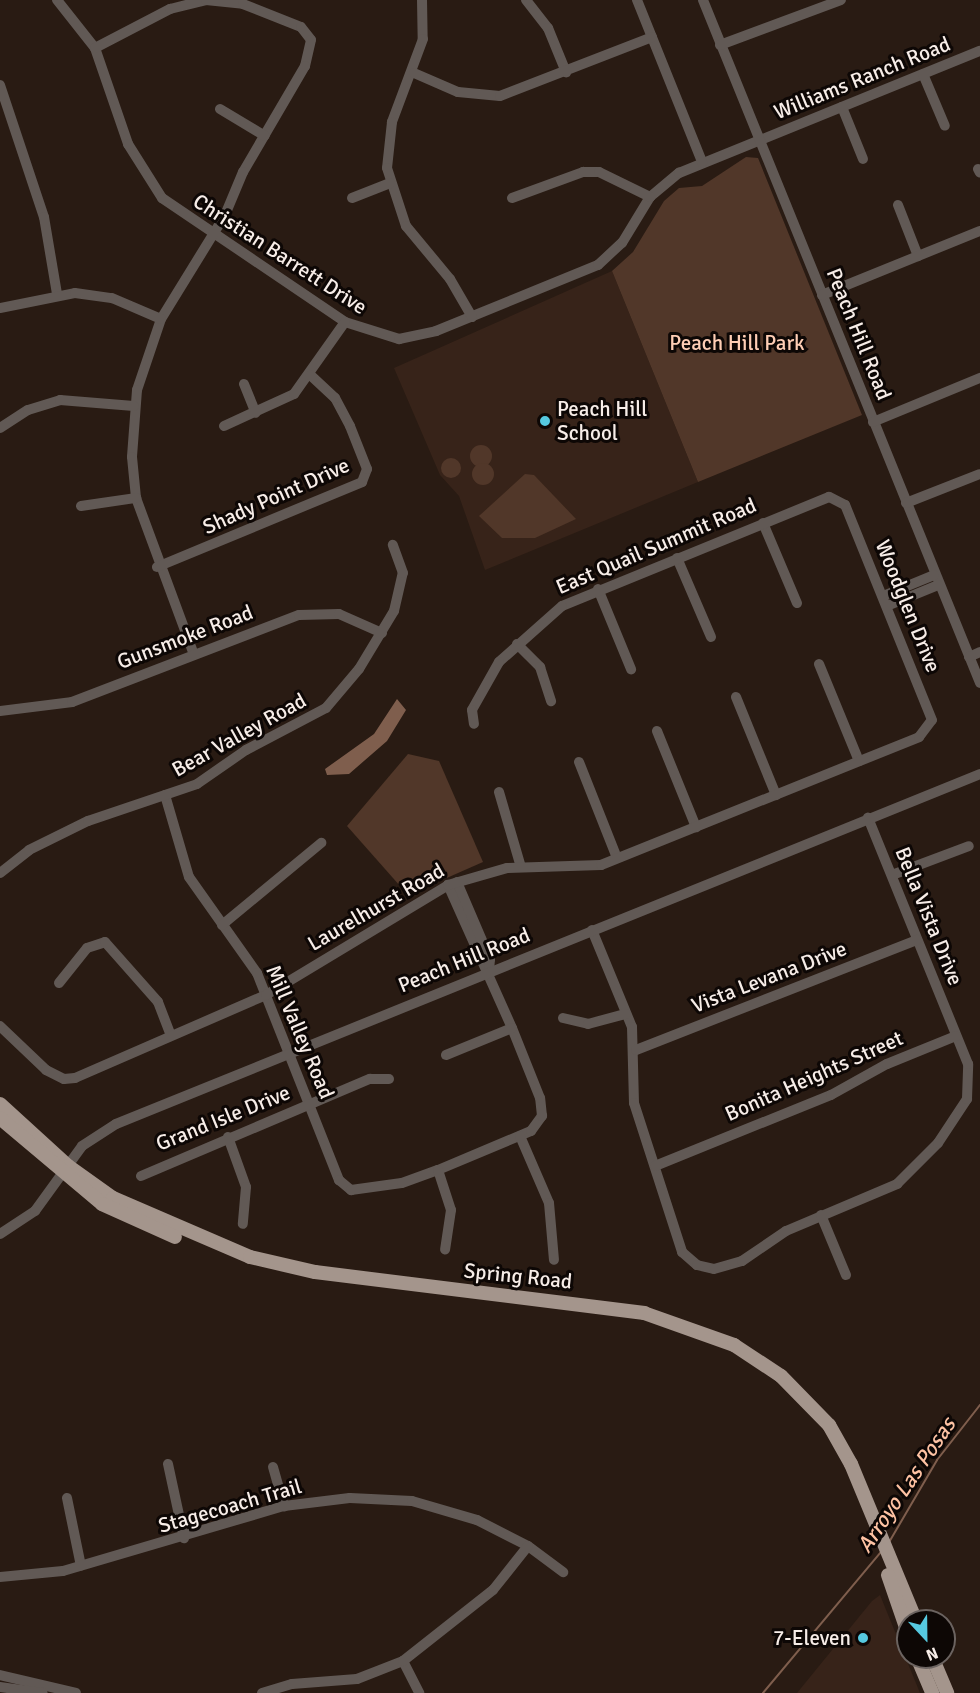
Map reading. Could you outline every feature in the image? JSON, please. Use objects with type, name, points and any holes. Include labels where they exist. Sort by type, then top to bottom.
[{"type":"main road","name":"Spring Road","points":[[0,1104],[65,1170]]},
{"type":"main road","name":"Spring Road","points":[[0,1118],[65,1170],[135,1211],[284,1266],[604,1306],[705,1331],[771,1368],[812,1406],[844,1451],[888,1564],[910,1609]]},
{"type":"main road","name":"Spring Road","points":[[888,1564],[901,1609]]},
{"type":"main road","points":[[922,1669],[932,1693]]},
{"type":"main road","points":[[937,1669],[947,1693]]},
{"type":"street","name":"Christian Barrett Drive","points":[[57,0],[95,48],[141,170],[162,198],[212,236],[345,322],[399,339],[472,317],[598,265],[622,243],[650,197],[702,162],[759,141]]},
{"type":"street","points":[[422,0],[423,39],[414,73],[392,122],[390,183],[406,226],[450,279],[472,317]]},
{"type":"street","points":[[526,0],[548,28],[566,72]]},
{"type":"street","points":[[637,0],[702,162]]},
{"type":"street","name":"Peach Hill Road","points":[[702,0],[936,580],[980,683]]},
{"type":"street","points":[[720,45],[841,0]]},
{"type":"street","points":[[95,48],[170,9],[233,1],[275,16],[307,31],[312,43],[212,236],[161,319],[134,406],[136,498],[157,567],[194,655]]},
{"type":"street","points":[[414,73],[458,92],[489,97],[566,72],[652,37]]},
{"type":"street","name":"Williams Ranch Road","points":[[759,141],[980,51]]},
{"type":"street","points":[[923,74],[945,126]]},
{"type":"street","points":[[0,86],[44,217],[57,294]]},
{"type":"street","points":[[843,107],[863,159]]},
{"type":"street","points":[[220,109],[265,136]]},
{"type":"street","points":[[512,198],[583,172],[599,172],[650,197]]},
{"type":"street","points":[[352,198],[390,183]]},
{"type":"street","points":[[897,205],[918,255]]},
{"type":"street","points":[[822,295],[980,231]]},
{"type":"street","points":[[0,308],[57,294],[112,298],[161,319]]},
{"type":"street","points":[[224,426],[282,402],[311,376],[345,322]]},
{"type":"street","name":"Shady Point Drive","points":[[157,567],[362,482],[367,469],[350,426],[335,398],[311,376]]},
{"type":"street","points":[[873,422],[980,378]]},
{"type":"street","points":[[244,384],[256,413]]},
{"type":"street","points":[[0,428],[28,410],[60,400],[134,406]]},
{"type":"street","points":[[906,503],[980,474]]},
{"type":"street","points":[[81,506],[136,498]]},
{"type":"street","name":"East Quail Summit Road","points":[[474,724],[472,710],[481,689],[517,644],[554,611],[598,589],[818,500],[842,501]]},
{"type":"street","name":"Woodglen Drive","points":[[842,501],[930,712],[930,728]]},
{"type":"street","points":[[762,523],[797,603]]},
{"type":"street","name":"Bear Valley Road","points":[[0,873],[38,844],[125,805],[165,795],[204,780],[246,750],[318,715],[344,690],[382,633],[402,584],[393,545]]},
{"type":"street","points":[[677,558],[711,637]]},
{"type":"street","points":[[885,601],[936,580]]},
{"type":"street","points":[[598,589],[631,669]]},
{"type":"street","name":"Gunsmoke Road","points":[[0,711],[59,706],[316,612],[349,617],[382,633]]},
{"type":"street","points":[[517,644],[540,667],[551,701]]},
{"type":"street","points":[[969,657],[980,652]]},
{"type":"street","points":[[819,663],[859,761]]},
{"type":"street","points":[[736,697],[776,795]]},
{"type":"street","name":"Laurelhurst Road","points":[[0,1026],[37,1063],[64,1080],[170,1033],[266,996],[453,883],[522,867],[586,867],[616,858],[859,761],[930,728]]},
{"type":"street","points":[[657,731],[696,827]]},
{"type":"street","points":[[579,762],[616,858]]},
{"type":"street","name":"Peach Hill Road","points":[[0,1234],[35,1211],[65,1170],[101,1131],[289,1052],[980,774]]},
{"type":"street","points":[[499,792],[522,867]]},
{"type":"street","name":"Mill Valley Road","points":[[165,795],[189,877],[266,996],[339,1180],[351,1190],[402,1183],[438,1170]]},
{"type":"street","name":"Bella Vista Drive","points":[[636,1050],[632,1090],[686,1257],[714,1269],[742,1261],[821,1215],[897,1184],[954,1122],[971,1080],[956,1036],[868,818]]},
{"type":"street","points":[[222,925],[321,843]]},
{"type":"street","points":[[891,875],[969,846]]},
{"type":"street","points":[[445,1250],[451,1210],[438,1170],[520,1136],[538,1125],[540,1098],[489,971],[490,959],[453,883]]},
{"type":"street","points":[[592,930],[626,1014],[636,1050]]},
{"type":"street","name":"Vista Levana Drive","points":[[636,1050],[917,940]]},
{"type":"street","points":[[59,983],[87,948],[105,942],[158,1002],[170,1033]]},
{"type":"street","points":[[563,1018],[588,1024],[626,1014]]},
{"type":"street","points":[[446,1055],[512,1028]]},
{"type":"street","name":"Bonita Heights Street","points":[[655,1166],[831,1095],[887,1064],[956,1036]]},
{"type":"street","name":"Grand Isle Drive","points":[[141,1176],[228,1137],[370,1079],[389,1079]]},
{"type":"street","points":[[520,1136],[549,1203],[554,1260]]},
{"type":"street","points":[[228,1137],[246,1187],[243,1224]]},
{"type":"street","points":[[821,1215],[846,1275]]},
{"type":"street","points":[[168,1464],[184,1538]]},
{"type":"street","points":[[273,1467],[284,1506]]},
{"type":"street","points":[[67,1498],[81,1566]]},
{"type":"street","name":"Stagecoach Trail","points":[[0,1577],[81,1566],[184,1538],[284,1506],[350,1498],[411,1501],[477,1520],[528,1546],[563,1572]]},
{"type":"street","points":[[262,1693],[292,1684],[357,1678],[403,1661],[493,1590],[528,1546]]},
{"type":"street","points":[[403,1661],[419,1693]]},
{"type":"street","points":[[0,1676],[76,1693]]},
{"type":"street","points":[[0,1687],[43,1693]]},
{"type":"shaded area","name":"Peach Hill School","points":[[612,271],[698,482],[485,570],[459,496],[440,475],[394,368]]},
{"type":"shaded area","points":[[397,699],[406,710],[387,741],[349,774],[327,775],[325,769],[374,734]]},
{"type":"shaded area","points":[[880,1595],[896,1634],[896,1669],[910,1669],[920,1693],[797,1693],[872,1601]]},
{"type":"green space","name":"Peach Hill Park","points":[[746,157],[758,158],[862,415],[698,482],[612,271],[633,252],[664,201],[679,188],[702,186]]},
{"type":"green space","points":[[481,445],[489,448],[492,456],[489,464],[481,467],[473,464],[470,456],[473,448]]},
{"type":"green space","points":[[451,458],[458,461],[461,468],[458,475],[451,478],[444,475],[441,468],[444,461]]},
{"type":"green space","points":[[483,463],[491,466],[494,474],[491,482],[483,485],[475,482],[472,474],[475,466]]},
{"type":"green space","points":[[525,474],[534,475],[576,519],[535,538],[502,538],[479,516]]},
{"type":"green space","points":[[408,754],[439,761],[483,862],[408,895],[347,826]]},
{"type":"waterway","name":"Arroyo Las Posas","points":[[888,1544],[937,1460],[980,1405]]},
{"type":"waterway","name":"Arroyo Las Posas","points":[[763,1693],[881,1552]]},
{"type":"place","name":"Peach Hill School","points":[[545,421]]},
{"type":"place","name":"7-Eleven","points":[[863,1638]]}]
